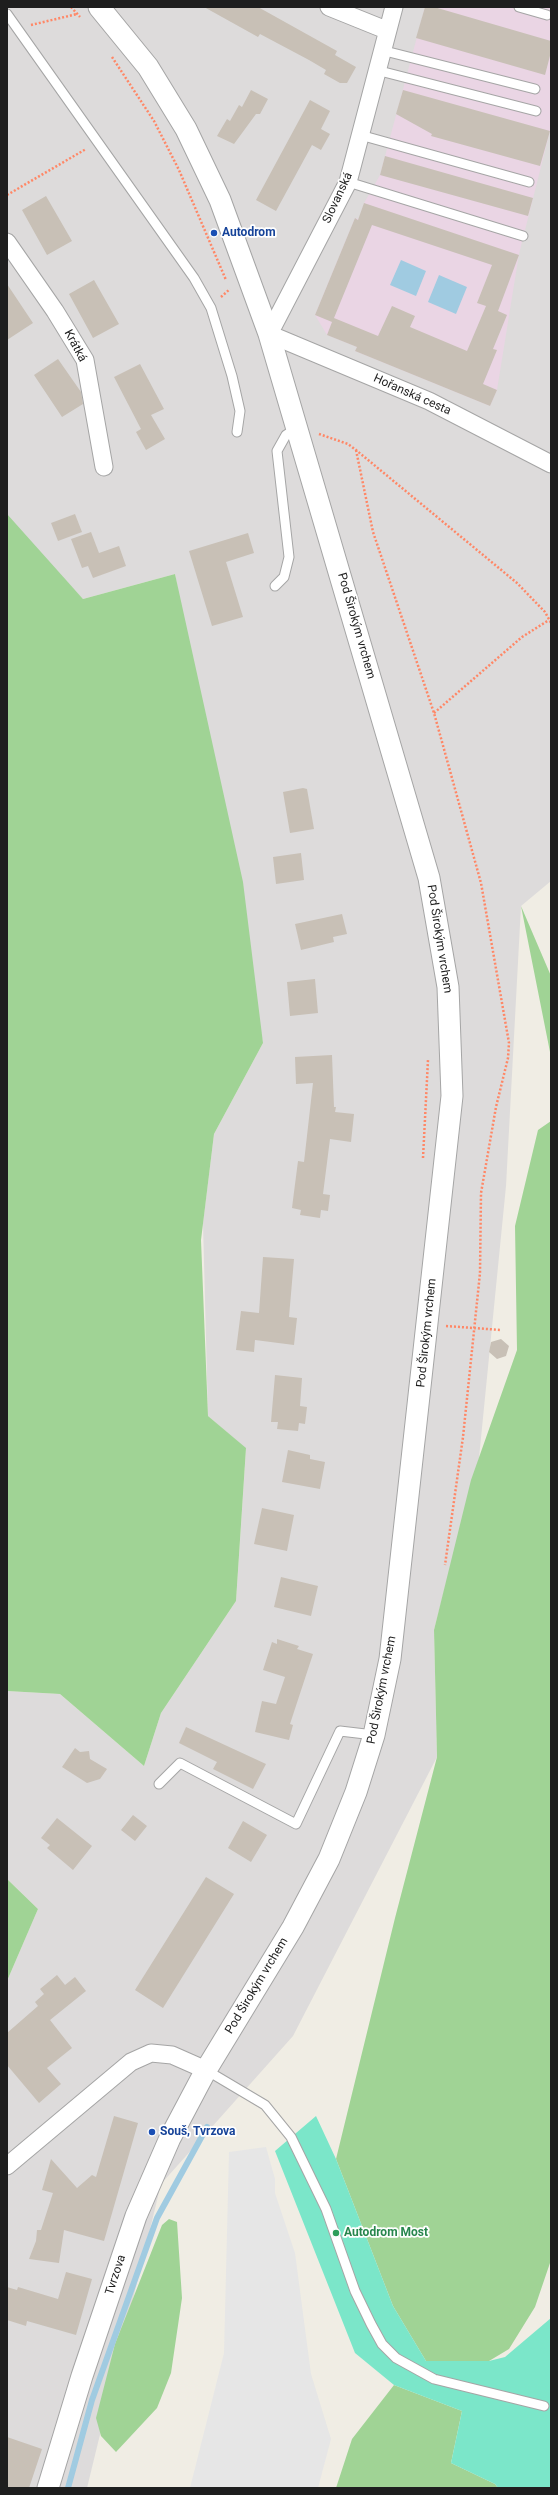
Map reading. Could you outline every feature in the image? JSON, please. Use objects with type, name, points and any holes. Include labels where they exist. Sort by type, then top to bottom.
[{"type":"street","name":"Pod Širokým vrchem","points":[[99,7],[148,67],[186,129],[220,200],[269,334],[298,427],[429,878],[448,987],[452,1096],[390,1659],[374,1735],[356,1792],[329,1859],[293,1926],[206,2070]]},
{"type":"street","points":[[329,7],[386,30]]},
{"type":"street","name":"Slovanská","points":[[269,334],[348,182],[386,30],[394,7]]},
{"type":"street","name":"Krátká","points":[[7,242],[85,360],[104,467]]},
{"type":"street","name":"Hořanská cesta","points":[[269,334],[429,401],[551,464]]},
{"type":"street","points":[[7,2166],[131,2062],[151,2053],[172,2056],[206,2070]]},
{"type":"street","name":"Tvrzova","points":[[48,2488],[82,2376],[133,2223],[170,2138],[206,2070]]},
{"type":"lane","points":[[519,7],[547,15]]},
{"type":"lane","points":[[7,14],[194,278],[211,308],[232,376],[240,411],[237,432]]},
{"type":"lane","points":[[381,50],[535,89]]},
{"type":"lane","points":[[376,70],[536,111]]},
{"type":"lane","points":[[360,135],[529,182]]},
{"type":"lane","points":[[348,182],[523,236]]},
{"type":"lane","points":[[275,586],[284,577],[289,557],[277,451],[286,435],[298,427]]},
{"type":"lane","points":[[159,1784],[180,1763],[296,1824],[340,1731],[374,1735]]},
{"type":"lane","points":[[206,2070],[265,2105],[291,2137],[326,2209],[355,2291],[382,2344],[396,2358],[434,2379],[544,2406]]},
{"type":"path","points":[[71,7],[82,20]]},
{"type":"path","points":[[17,28],[77,14]]},
{"type":"path","points":[[110,55],[154,121],[179,170],[232,294]]},
{"type":"path","points":[[7,195],[97,143]]},
{"type":"path","points":[[298,427],[348,444],[356,450],[517,583],[550,621],[522,637],[434,713]]},
{"type":"path","points":[[356,450],[373,532],[434,713],[481,883],[509,1043],[508,1058],[496,1107],[481,1193],[482,1250],[463,1437],[445,1565]]},
{"type":"path","points":[[422,1161],[429,1055]]},
{"type":"path","points":[[427,1325],[501,1330]]},
{"type":"shaded area","points":[[7,7],[551,7],[551,881],[521,906],[506,1186],[479,1458],[434,1630],[437,1757],[293,2036],[161,2184],[87,2488],[7,2488],[7,1981],[38,1909],[7,1879],[7,1691],[60,1694],[144,1766],[161,1713],[236,1601],[246,1449],[208,1416],[203,1223],[214,1134],[263,1043],[175,574],[83,599],[7,519]]},
{"type":"shaded area","points":[[425,7],[551,7],[550,131],[519,254],[497,390],[490,406],[355,351],[357,347],[327,335],[315,315],[355,218],[359,219],[364,203],[380,175]]},
{"type":"shaded area","points":[[266,2147],[275,2179],[275,2193],[295,2253],[311,2374],[331,2439],[318,2488],[190,2488],[224,2353],[229,2152]]},
{"type":"green space","points":[[7,514],[83,599],[175,574],[243,882],[263,1043],[214,1134],[201,1240],[208,1416],[246,1448],[236,1601],[161,1713],[144,1766],[60,1694],[7,1691]]},
{"type":"green space","points":[[521,906],[551,976],[551,1054],[550,1052]]},
{"type":"green space","points":[[551,1121],[551,2260],[535,2307],[509,2349],[489,2361],[426,2361],[393,2306],[336,2159],[395,1918],[437,1757],[434,1630],[471,1480],[517,1350],[515,1226],[538,1130]]},
{"type":"green space","points":[[7,1879],[38,1909],[7,1981]]},
{"type":"green space","name":"Autodrom Most","points":[[316,2116],[336,2159],[393,2306],[426,2361],[489,2361],[505,2357],[551,2318],[551,2488],[498,2488],[495,2484],[451,2463],[462,2411],[394,2385],[355,2353],[275,2151]]},
{"type":"green space","points":[[169,2219],[177,2222],[182,2298],[171,2373],[157,2408],[116,2452],[101,2436],[96,2418],[115,2344],[162,2225]]},
{"type":"green space","points":[[394,2385],[462,2411],[451,2463],[495,2484],[498,2488],[336,2488],[352,2439]]},
{"type":"water","points":[[401,260],[426,271],[416,296],[390,285]]},
{"type":"water","points":[[439,275],[467,287],[456,314],[428,302]]},
{"type":"building","points":[[204,7],[258,7],[337,51],[335,55],[356,67],[347,83],[340,83],[324,74],[326,70],[309,60],[260,34],[258,37]]},
{"type":"building","points":[[425,7],[434,7],[551,41],[551,52],[545,75],[416,38]]},
{"type":"building","points":[[251,90],[268,99],[260,114],[256,114],[234,144],[217,136],[227,119],[230,121],[239,105],[242,107]]},
{"type":"building","points":[[403,90],[550,131],[540,166],[431,136],[432,134],[396,114]]},
{"type":"building","points":[[310,100],[330,111],[321,129],[330,134],[321,150],[312,145],[276,211],[256,200]]},
{"type":"building","points":[[385,156],[533,198],[528,216],[380,175]]},
{"type":"building","points":[[46,196],[72,241],[47,255],[22,210]]},
{"type":"building","points":[[364,203],[519,255],[498,311],[507,315],[493,349],[497,350],[483,384],[497,390],[490,406],[355,351],[357,347],[327,335],[332,322],[315,315],[355,218],[358,220]],"holes":[[[372,225],[492,265],[477,303],[486,306],[467,351],[410,327],[415,316],[392,306],[378,336],[334,318]]]},
{"type":"building","points":[[94,280],[119,324],[93,338],[69,294]]},
{"type":"building","points":[[7,284],[33,323],[7,340]]},
{"type":"building","points":[[58,359],[81,392],[83,404],[62,417],[34,375]]},
{"type":"building","points":[[140,364],[164,409],[151,415],[165,439],[146,450],[136,432],[141,429],[114,377]]},
{"type":"building","points":[[75,514],[82,532],[58,541],[51,523]]},
{"type":"building","points":[[91,532],[99,553],[119,546],[126,566],[93,578],[88,566],[82,568],[71,539]]},
{"type":"building","points":[[248,533],[254,553],[226,562],[243,617],[212,626],[189,551]]},
{"type":"building","points":[[303,788],[307,789],[314,829],[290,833],[283,792]]},
{"type":"building","points":[[301,853],[304,880],[276,884],[273,857]]},
{"type":"building","points":[[342,914],[347,934],[333,937],[334,942],[301,950],[295,924]]},
{"type":"building","points":[[315,979],[318,1013],[290,1016],[287,982]]},
{"type":"building","points":[[332,1055],[334,1107],[336,1107],[335,1112],[354,1114],[351,1142],[330,1139],[323,1194],[330,1195],[328,1211],[321,1210],[320,1218],[300,1215],[301,1210],[292,1208],[298,1161],[304,1162],[313,1083],[296,1084],[295,1057]]},
{"type":"building","points":[[263,1257],[294,1259],[289,1317],[297,1318],[294,1345],[255,1340],[254,1352],[236,1350],[241,1311],[259,1313]]},
{"type":"building","points":[[501,1339],[509,1346],[506,1356],[497,1359],[489,1352],[491,1342]]},
{"type":"building","points":[[275,1375],[302,1378],[300,1406],[307,1407],[305,1424],[299,1423],[298,1431],[277,1429],[278,1422],[271,1422]]},
{"type":"building","points":[[288,1450],[310,1455],[310,1459],[325,1462],[320,1489],[282,1482]]},
{"type":"building","points":[[262,1508],[294,1515],[287,1551],[254,1544]]},
{"type":"building","points":[[281,1577],[318,1586],[311,1616],[274,1607]]},
{"type":"building","points":[[277,1639],[299,1646],[297,1649],[313,1654],[290,1724],[293,1725],[289,1740],[255,1732],[262,1701],[276,1704],[285,1677],[263,1670],[272,1642],[277,1644]]},
{"type":"building","points":[[186,1727],[266,1764],[253,1789],[213,1769],[217,1762],[179,1743]]},
{"type":"building","points":[[75,1748],[80,1752],[89,1751],[90,1759],[107,1769],[100,1779],[87,1783],[62,1767]]},
{"type":"building","points":[[133,1815],[147,1826],[135,1841],[121,1830]]},
{"type":"building","points":[[57,1818],[92,1846],[73,1870],[47,1848],[50,1845],[41,1838]]},
{"type":"building","points":[[243,1821],[267,1835],[251,1862],[228,1848]]},
{"type":"building","points":[[206,1877],[234,1894],[163,2008],[135,1990]]},
{"type":"building","points":[[57,1975],[65,1985],[75,1977],[86,1991],[50,2020],[72,2048],[47,2068],[61,2084],[39,2103],[7,2065],[7,2033],[38,2006],[35,2002],[44,1994],[40,1989]]},
{"type":"building","points":[[114,2116],[138,2123],[104,2241],[64,2230],[59,2263],[29,2259],[36,2241],[37,2230],[41,2230],[53,2193],[42,2190],[51,2159],[77,2188],[92,2175],[96,2177]]},
{"type":"building","points":[[66,2272],[92,2279],[76,2335],[27,2321],[26,2326],[7,2320],[7,2287],[17,2290],[18,2287],[58,2299]]},
{"type":"building","points":[[7,2437],[42,2449],[29,2488],[7,2488]]},
{"type":"waterway","points":[[68,2488],[92,2400],[157,2218],[207,2127]]},
{"type":"place","name":"Autodrom","points":[[214,233]]},
{"type":"place","name":"Souš, Tvrzova","points":[[152,2132]]},
{"type":"place","name":"Autodrom Most","points":[[336,2233]]}]
